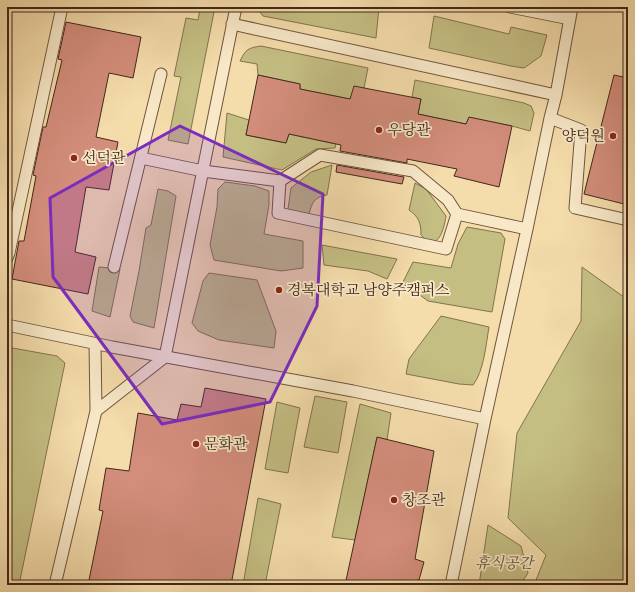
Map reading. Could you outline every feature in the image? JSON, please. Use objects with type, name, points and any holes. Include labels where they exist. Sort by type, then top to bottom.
[{"type":"lane","points":[[7,258],[62,7]]},
{"type":"lane","points":[[96,411],[165,357],[236,7]]},
{"type":"lane","points":[[510,7],[570,19]]},
{"type":"lane","points":[[451,585],[485,419],[556,95],[572,7]]},
{"type":"lane","points":[[232,24],[556,95]]},
{"type":"lane","points":[[114,267],[161,74]]},
{"type":"lane","points":[[550,118],[581,130],[575,208],[628,220]]},
{"type":"lane","points":[[141,158],[203,171],[280,181],[320,155],[413,171],[448,200],[457,214],[527,229]]},
{"type":"lane","points":[[280,181],[278,213],[446,249],[457,214]]},
{"type":"lane","points":[[7,325],[95,344],[353,391],[485,419]]},
{"type":"lane","points":[[55,585],[96,411],[95,344]]},
{"type":"highlighted area","points":[[180,126],[323,194],[317,306],[270,402],[162,424],[53,277],[50,198]]},
{"type":"green space","points":[[256,7],[379,7],[376,38],[263,16]]},
{"type":"green space","points":[[200,9],[214,12],[188,144],[168,140],[181,77],[174,76],[186,18],[198,20]]},
{"type":"green space","points":[[434,16],[509,34],[511,27],[547,35],[541,56],[524,68],[511,66],[429,48]]},
{"type":"green space","points":[[261,46],[368,68],[364,88],[350,99],[300,89],[300,84],[258,75],[257,64],[240,61],[248,50]]},
{"type":"green space","points":[[415,80],[524,103],[531,106],[534,113],[530,131],[469,118],[466,124],[418,114],[421,99],[412,97]]},
{"type":"green space","points":[[227,113],[249,120],[246,135],[286,143],[289,134],[336,144],[335,148],[316,149],[282,170],[223,157]]},
{"type":"green space","points":[[332,165],[327,195],[319,197],[314,201],[309,214],[295,216],[288,209],[291,188],[311,172]]},
{"type":"green space","points":[[225,182],[255,186],[269,191],[269,205],[264,234],[303,241],[303,268],[281,271],[214,260],[210,245],[217,207],[218,189]]},
{"type":"green space","points":[[415,183],[426,189],[446,216],[442,233],[436,241],[432,242],[427,240],[421,235],[419,221],[409,210]]},
{"type":"green space","points":[[158,189],[168,191],[176,196],[154,328],[133,322],[130,316],[146,228],[151,225]]},
{"type":"green space","points":[[467,227],[501,233],[505,239],[492,312],[428,301],[409,287],[402,284],[413,262],[451,268],[458,244]]},
{"type":"green space","points":[[322,245],[397,259],[387,279],[368,271],[324,265]]},
{"type":"green space","points":[[99,267],[120,269],[110,317],[92,311]]},
{"type":"green space","points":[[582,267],[628,300],[628,585],[534,585],[546,555],[508,518],[517,433],[581,321]]},
{"type":"green space","points":[[209,273],[257,280],[276,331],[274,348],[219,340],[198,331],[192,323],[203,281]]},
{"type":"green space","points":[[441,316],[489,327],[482,365],[473,385],[459,384],[406,374],[409,359]]},
{"type":"green space","points":[[7,347],[57,356],[65,363],[19,585],[7,585]]},
{"type":"green space","points":[[315,396],[347,402],[338,453],[304,447]]},
{"type":"green space","points":[[277,402],[300,408],[288,473],[265,469]]},
{"type":"green space","points":[[360,404],[391,413],[387,440],[377,438],[355,540],[332,537]]},
{"type":"green space","points":[[258,498],[281,504],[265,585],[243,585]]},
{"type":"green space","name":"휴식공간","points":[[488,525],[521,546],[528,573],[520,585],[479,585]]},
{"type":"building","name":"선덕관","points":[[66,22],[141,37],[133,78],[109,73],[96,137],[118,142],[109,190],[86,187],[75,252],[96,257],[88,294],[12,279],[19,241],[24,241],[36,176],[33,175],[43,127],[46,127],[62,60],[58,59]]},
{"type":"building","name":"우당관","points":[[258,75],[300,84],[300,89],[350,99],[354,86],[421,99],[418,114],[466,124],[469,117],[512,126],[499,187],[454,176],[457,169],[407,159],[407,163],[340,151],[341,145],[289,134],[286,143],[246,135]]},
{"type":"building","name":"양덕원","points":[[614,75],[628,78],[628,205],[584,194]]},
{"type":"building","points":[[337,165],[404,177],[402,184],[336,172]]},
{"type":"building","name":"문화관","points":[[205,388],[266,399],[231,585],[88,585],[103,511],[99,510],[106,468],[129,471],[138,413],[177,420],[181,404],[201,407]]},
{"type":"building","name":"창조관","points":[[377,437],[434,451],[415,559],[424,562],[416,585],[345,585]]},
{"type":"place","name":"우당관","points":[[379,130]]},
{"type":"place","name":"양덕원","points":[[613,136]]},
{"type":"place","name":"선덕관","points":[[74,158]]},
{"type":"place","name":"경복대학교 남양주캠퍼스","points":[[279,290]]},
{"type":"place","name":"문화관","points":[[196,444]]},
{"type":"place","name":"창조관","points":[[394,500]]}]
